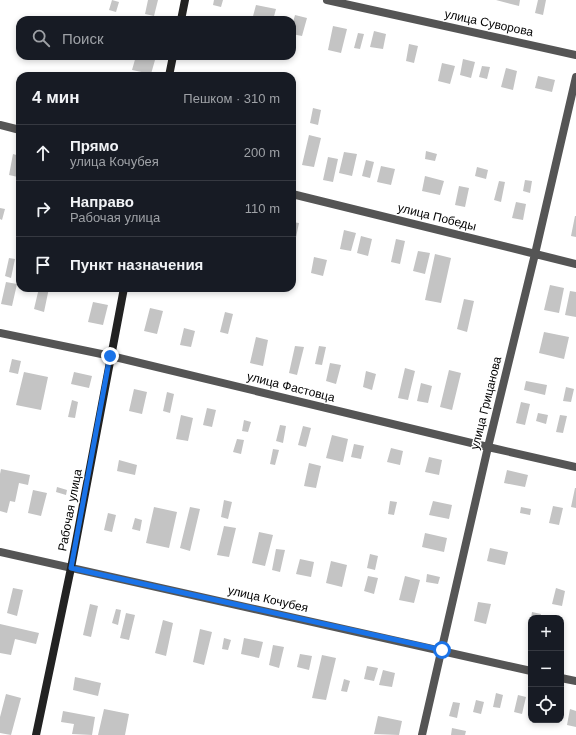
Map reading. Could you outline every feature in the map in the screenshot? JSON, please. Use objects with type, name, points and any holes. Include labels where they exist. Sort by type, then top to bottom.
[{"type":"street","points":[[182,16],[185,0]]},
{"type":"street","name":"улица Суворова","points":[[327,0],[576,55]]},
{"type":"street","points":[[170,72],[172,60]]},
{"type":"street","name":"улица Грицанова","points":[[422,735],[488,447],[576,77]]},
{"type":"street","points":[[0,126],[16,129]]},
{"type":"street","name":"улица Победы","points":[[296,195],[576,264]]},
{"type":"street","name":"Рабочая улица","points":[[36,735],[71,568],[123,292]]},
{"type":"street","name":"улица Фастовца","points":[[0,333],[110,356],[576,467]]},
{"type":"street","name":"улица Кочубея","points":[[0,552],[528,670]]},
{"type":"street","points":[[564,679],[576,681]]},
{"type":"building","points":[[112,0],[119,2],[116,12],[109,10]]},
{"type":"building","points":[[148,0],[158,0],[154,16],[145,14]]},
{"type":"building","points":[[214,0],[223,0],[221,7],[213,5]]},
{"type":"building","points":[[496,0],[520,0],[519,6]]},
{"type":"building","points":[[538,0],[546,0],[543,15],[535,13]]},
{"type":"building","points":[[256,5],[276,9],[274,16],[253,16]]},
{"type":"building","points":[[295,15],[307,18],[302,36],[296,35],[296,16]]},
{"type":"building","points":[[333,26],[347,29],[341,53],[328,50]]},
{"type":"building","points":[[374,31],[386,34],[383,49],[370,47]]},
{"type":"building","points":[[358,33],[364,34],[360,49],[354,48]]},
{"type":"building","points":[[409,44],[418,46],[414,63],[406,61]]},
{"type":"building","points":[[463,59],[475,62],[471,78],[460,75]]},
{"type":"building","points":[[135,60],[155,60],[152,72],[132,70]]},
{"type":"building","points":[[442,63],[455,66],[450,84],[438,81]]},
{"type":"building","points":[[482,66],[490,67],[487,79],[479,77]]},
{"type":"building","points":[[506,68],[517,71],[513,90],[501,87]]},
{"type":"building","points":[[538,76],[555,80],[552,92],[535,88]]},
{"type":"building","points":[[313,108],[321,110],[318,125],[310,123]]},
{"type":"building","points":[[309,135],[321,138],[314,167],[302,165]]},
{"type":"building","points":[[426,151],[437,154],[435,161],[425,159]]},
{"type":"building","points":[[344,152],[357,154],[352,176],[339,173]]},
{"type":"building","points":[[13,154],[16,155],[16,177],[9,175]]},
{"type":"building","points":[[328,157],[338,159],[333,182],[323,180]]},
{"type":"building","points":[[366,160],[374,162],[370,178],[362,176]]},
{"type":"building","points":[[381,166],[395,169],[391,185],[377,182]]},
{"type":"building","points":[[477,167],[488,170],[486,179],[475,176]]},
{"type":"building","points":[[425,176],[444,181],[440,195],[422,191]]},
{"type":"building","points":[[525,180],[532,181],[530,193],[523,191]]},
{"type":"building","points":[[499,181],[505,182],[501,202],[494,200]]},
{"type":"building","points":[[459,186],[469,188],[465,207],[455,205]]},
{"type":"building","points":[[516,202],[526,204],[523,220],[512,218]]},
{"type":"building","points":[[0,208],[5,209],[2,220],[0,219]]},
{"type":"building","points":[[576,216],[576,237],[571,236]]},
{"type":"building","points":[[296,223],[299,223],[296,237]]},
{"type":"building","points":[[344,230],[356,233],[351,251],[340,249]]},
{"type":"building","points":[[361,236],[372,239],[368,256],[357,253]]},
{"type":"building","points":[[396,239],[405,241],[400,264],[391,262]]},
{"type":"building","points":[[418,251],[430,253],[425,274],[413,271]]},
{"type":"building","points":[[435,254],[451,258],[441,303],[425,300]]},
{"type":"building","points":[[314,257],[327,260],[323,276],[311,273]]},
{"type":"building","points":[[9,258],[15,259],[11,278],[5,276]]},
{"type":"building","points":[[6,282],[16,284],[12,306],[1,304]]},
{"type":"building","points":[[550,285],[564,288],[559,313],[544,310]]},
{"type":"building","points":[[570,291],[576,292],[576,317],[565,315]]},
{"type":"building","points":[[38,292],[48,292],[44,312],[34,309]]},
{"type":"building","points":[[464,299],[474,301],[467,332],[457,329]]},
{"type":"building","points":[[93,302],[108,305],[103,325],[88,322]]},
{"type":"building","points":[[150,308],[163,311],[157,334],[144,331]]},
{"type":"building","points":[[225,312],[233,314],[228,334],[220,332]]},
{"type":"building","points":[[184,328],[195,331],[191,347],[180,345]]},
{"type":"building","points":[[544,332],[569,337],[564,359],[539,353]]},
{"type":"building","points":[[256,337],[268,340],[263,366],[250,363]]},
{"type":"building","points":[[295,346],[304,347],[297,375],[289,373]]},
{"type":"building","points":[[319,346],[326,347],[322,365],[315,364]]},
{"type":"building","points":[[12,359],[21,361],[18,374],[9,372]]},
{"type":"building","points":[[330,363],[341,365],[336,384],[326,381]]},
{"type":"building","points":[[405,368],[415,371],[408,400],[398,398]]},
{"type":"building","points":[[449,370],[461,373],[452,410],[440,407]]},
{"type":"building","points":[[366,371],[376,374],[372,390],[363,387]]},
{"type":"building","points":[[24,372],[48,377],[41,410],[16,405]]},
{"type":"building","points":[[74,372],[92,376],[89,388],[71,384]]},
{"type":"building","points":[[526,381],[547,385],[545,395],[524,390]]},
{"type":"building","points":[[421,383],[432,386],[428,403],[417,401]]},
{"type":"building","points":[[566,387],[574,389],[571,402],[563,401]]},
{"type":"building","points":[[134,389],[147,392],[142,414],[129,411]]},
{"type":"building","points":[[167,392],[174,394],[170,413],[163,411]]},
{"type":"building","points":[[72,400],[78,402],[75,418],[68,417]]},
{"type":"building","points":[[521,402],[530,404],[525,425],[516,423]]},
{"type":"building","points":[[207,408],[216,410],[212,427],[203,425]]},
{"type":"building","points":[[538,413],[548,415],[546,424],[536,421]]},
{"type":"building","points":[[181,415],[193,418],[188,441],[176,439]]},
{"type":"building","points":[[560,415],[567,416],[563,433],[556,432]]},
{"type":"building","points":[[244,420],[251,422],[248,432],[242,431]]},
{"type":"building","points":[[280,425],[286,426],[283,443],[276,441]]},
{"type":"building","points":[[303,426],[311,428],[306,447],[298,445]]},
{"type":"building","points":[[332,435],[348,439],[343,462],[326,458]]},
{"type":"building","points":[[237,439],[244,440],[241,454],[233,452]]},
{"type":"building","points":[[354,444],[364,446],[361,459],[351,457]]},
{"type":"building","points":[[391,448],[403,451],[400,465],[387,462]]},
{"type":"building","points":[[273,449],[279,450],[275,465],[270,464]]},
{"type":"building","points":[[429,457],[442,460],[439,475],[425,472]]},
{"type":"building","points":[[119,460],[137,465],[135,475],[117,471]]},
{"type":"building","points":[[309,463],[321,466],[316,488],[304,486]]},
{"type":"building","points":[[1,469],[30,475],[28,485],[19,483],[15,502],[10,501],[7,513],[0,511]]},
{"type":"building","points":[[507,470],[528,475],[525,487],[504,483]]},
{"type":"building","points":[[57,487],[67,490],[66,495],[56,492]]},
{"type":"building","points":[[576,488],[576,508],[571,507]]},
{"type":"building","points":[[33,490],[47,493],[41,516],[28,513]]},
{"type":"building","points":[[224,500],[232,502],[228,519],[221,517]]},
{"type":"building","points":[[390,501],[397,502],[394,515],[388,514]]},
{"type":"building","points":[[433,501],[452,505],[449,519],[429,515]]},
{"type":"building","points":[[553,506],[563,508],[559,525],[549,523]]},
{"type":"building","points":[[154,507],[177,512],[169,548],[146,543]]},
{"type":"building","points":[[190,507],[200,509],[190,551],[180,548]]},
{"type":"building","points":[[521,507],[531,509],[530,515],[520,513]]},
{"type":"building","points":[[108,513],[116,515],[112,532],[104,530]]},
{"type":"building","points":[[135,518],[142,520],[140,531],[132,529]]},
{"type":"building","points":[[224,526],[236,528],[229,557],[217,555]]},
{"type":"building","points":[[259,532],[273,535],[265,566],[252,563]]},
{"type":"building","points":[[425,533],[447,538],[444,552],[422,547]]},
{"type":"building","points":[[490,548],[508,552],[505,565],[487,561]]},
{"type":"building","points":[[276,549],[285,550],[280,572],[272,570]]},
{"type":"building","points":[[370,554],[378,556],[375,570],[367,568]]},
{"type":"building","points":[[300,559],[314,562],[311,577],[296,574]]},
{"type":"building","points":[[331,561],[347,565],[342,587],[326,583]]},
{"type":"building","points":[[427,574],[440,577],[438,584],[426,582]]},
{"type":"building","points":[[368,576],[378,578],[374,594],[364,591]]},
{"type":"building","points":[[405,576],[420,580],[414,603],[399,600]]},
{"type":"building","points":[[13,588],[23,590],[17,616],[7,613]]},
{"type":"building","points":[[556,588],[565,591],[562,606],[552,604]]},
{"type":"building","points":[[478,602],[491,604],[486,624],[474,621]]},
{"type":"building","points":[[90,604],[98,606],[91,637],[83,635]]},
{"type":"building","points":[[116,609],[121,610],[118,625],[112,623]]},
{"type":"building","points":[[532,612],[541,614],[541,615],[532,615]]},
{"type":"building","points":[[126,613],[135,615],[129,640],[120,638]]},
{"type":"building","points":[[163,620],[173,623],[166,656],[155,653]]},
{"type":"building","points":[[0,624],[39,633],[36,644],[15,639],[11,655],[0,653]]},
{"type":"building","points":[[200,629],[212,632],[204,665],[193,662]]},
{"type":"building","points":[[224,638],[231,640],[228,650],[222,649]]},
{"type":"building","points":[[244,638],[263,642],[259,658],[241,654]]},
{"type":"building","points":[[273,645],[284,647],[279,668],[269,665]]},
{"type":"building","points":[[300,654],[312,656],[309,670],[297,667]]},
{"type":"building","points":[[322,655],[336,658],[326,700],[312,698]]},
{"type":"building","points":[[367,666],[378,668],[374,681],[364,679]]},
{"type":"building","points":[[383,670],[395,673],[392,687],[379,685]]},
{"type":"building","points":[[75,677],[101,683],[98,696],[73,690]]},
{"type":"building","points":[[344,679],[350,681],[347,692],[341,691]]},
{"type":"building","points":[[496,693],[503,695],[500,708],[493,707]]},
{"type":"building","points":[[6,694],[21,698],[11,735],[0,733],[0,717]]},
{"type":"building","points":[[518,695],[526,697],[522,714],[514,712]]},
{"type":"building","points":[[476,700],[484,702],[481,714],[473,712]]},
{"type":"building","points":[[453,702],[460,703],[457,718],[449,716]]},
{"type":"building","points":[[104,709],[129,714],[125,735],[98,735]]},
{"type":"building","points":[[570,709],[576,711],[576,727],[567,725]]},
{"type":"building","points":[[63,711],[95,717],[92,735],[72,734],[74,724],[61,722]]},
{"type":"building","points":[[378,716],[402,721],[399,735],[374,734]]},
{"type":"building","points":[[452,728],[466,731],[465,735],[451,735]]},
{"type":"route","points":[[110,356],[71,568],[442,650]]}]
